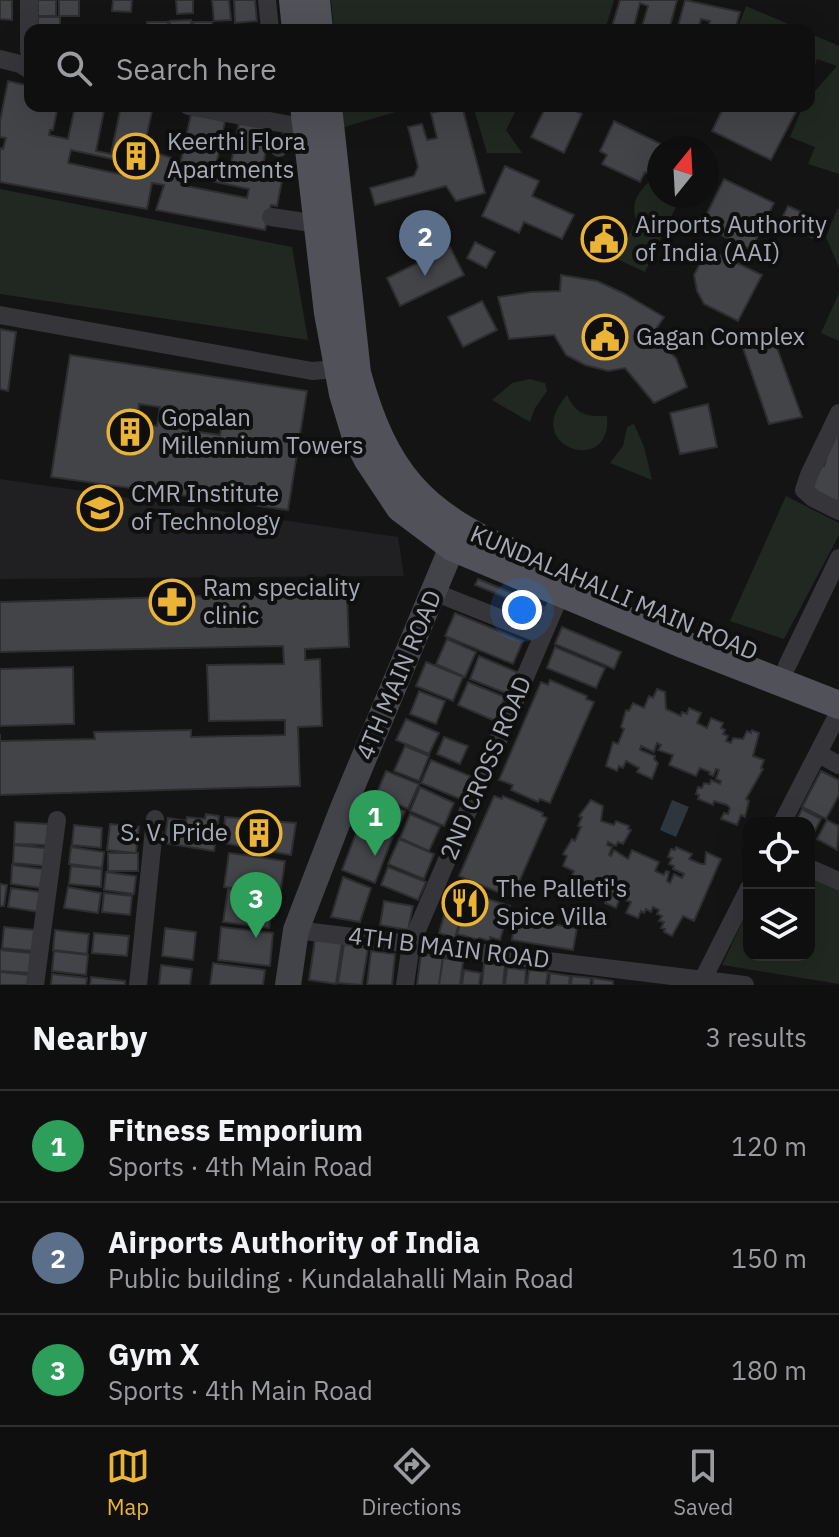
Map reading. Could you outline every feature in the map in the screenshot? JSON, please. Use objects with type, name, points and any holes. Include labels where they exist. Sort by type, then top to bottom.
[{"type":"main road","points":[[293,0],[295,24]]},
{"type":"main road","points":[[316,0],[318,24]]},
{"type":"main road","name":"KUNDALAHALLI MAIN ROAD","points":[[329,112],[357,373],[375,429],[405,481],[421,499],[456,526],[473,534],[839,686]]},
{"type":"main road","name":"KUNDALAHALLI MAIN ROAD","points":[[303,120],[337,369],[347,413],[356,437],[400,508],[452,547],[839,705]]},
{"type":"street","points":[[29,0],[29,24]]},
{"type":"street","points":[[267,0],[269,24]]},
{"type":"street","points":[[0,48],[24,50]]},
{"type":"street","points":[[0,59],[24,68]]},
{"type":"street","points":[[0,71],[24,73]]},
{"type":"street","points":[[237,112],[303,120],[293,136],[279,148]]},
{"type":"street","points":[[271,217],[318,224]]},
{"type":"street","points":[[0,315],[312,371],[337,369]]},
{"type":"street","points":[[839,413],[804,490],[839,511]]},
{"type":"street","name":"4TH MAIN ROAD","points":[[288,985],[296,930],[343,808],[452,547]]},
{"type":"street","points":[[787,666],[839,558]]},
{"type":"street","points":[[434,592],[542,635]]},
{"type":"street","name":"2ND CROSS ROAD","points":[[405,985],[411,944],[561,593]]},
{"type":"street","points":[[785,817],[839,712]]},
{"type":"street","points":[[819,754],[839,765]]},
{"type":"street","points":[[138,985],[155,819]]},
{"type":"street","points":[[35,985],[57,820]]},
{"type":"street","points":[[815,871],[839,881]]},
{"type":"street","points":[[700,982],[749,889]]},
{"type":"street","name":"4TH B MAIN ROAD","points":[[296,930],[700,982],[745,985]]},
{"type":"shaded area","points":[[331,0],[614,0],[607,24],[333,24]]},
{"type":"shaded area","points":[[746,6],[788,24],[739,24]]},
{"type":"shaded area","points":[[815,36],[839,46],[839,174],[808,164],[815,147],[790,137],[800,112],[815,112],[815,91],[837,66],[817,59],[815,65]]},
{"type":"shaded area","points":[[343,112],[395,112],[344,127]]},
{"type":"shaded area","points":[[475,112],[515,112],[506,130],[522,153],[487,153]]},
{"type":"shaded area","points":[[647,184],[647,208],[675,208],[645,272],[617,259],[636,220],[635,203]]},
{"type":"shaded area","points":[[0,189],[292,247],[308,340],[0,294]]},
{"type":"shaded area","points":[[839,209],[839,268],[826,237]]},
{"type":"shaded area","points":[[839,293],[839,341],[821,333]]},
{"type":"shaded area","points":[[530,379],[545,383],[547,391],[530,422],[492,400],[512,383]]},
{"type":"shaded area","points":[[567,395],[582,413],[607,416],[606,434],[599,444],[588,450],[577,450],[557,437],[553,426],[556,412]]},
{"type":"shaded area","points":[[634,424],[644,447],[652,480],[610,463],[623,446],[627,427]]},
{"type":"shaded area","name":"CMR Institute of Technology","points":[[0,479],[398,537],[404,576],[0,579]]},
{"type":"shaded area","points":[[786,496],[839,523],[839,535],[784,639],[730,621]]},
{"type":"shaded area","points":[[672,800],[689,807],[676,837],[660,830]]},
{"type":"shaded area","points":[[815,875],[839,886],[839,984],[722,965],[743,921],[743,961],[815,961]]},
{"type":"building","points":[[0,0],[12,0],[12,20],[0,19]]},
{"type":"building","points":[[38,0],[56,0],[56,16],[38,16]]},
{"type":"building","points":[[59,0],[79,0],[79,16],[59,16]]},
{"type":"building","points":[[113,0],[132,0],[131,12],[112,11]]},
{"type":"building","points":[[176,0],[193,0],[193,13],[177,14]]},
{"type":"building","points":[[212,0],[229,0],[231,20],[214,21]]},
{"type":"building","points":[[234,0],[255,0],[257,21],[235,23]]},
{"type":"building","points":[[620,0],[677,0],[671,24],[643,24],[648,6],[640,3],[635,24],[613,24]]},
{"type":"building","points":[[685,0],[740,12],[737,24],[709,24],[710,21],[701,19],[700,24],[679,24]]},
{"type":"building","points":[[38,17],[60,17],[60,24],[38,24]]},
{"type":"building","points":[[191,20],[191,24],[170,24],[170,21]]},
{"type":"building","points":[[147,22],[168,22],[168,24]]},
{"type":"building","name":"Keerthi Flora Apartments","points":[[8,81],[24,85],[24,112],[57,112],[49,135],[68,139],[74,112],[104,112],[96,151],[111,154],[120,112],[152,112],[146,139],[141,138],[140,153],[153,152],[181,161],[191,114],[225,121],[215,171],[229,174],[239,123],[270,129],[262,171],[283,175],[277,206],[271,205],[265,230],[156,210],[164,185],[152,183],[147,209],[0,182],[0,148],[3,149],[6,138],[0,137]],"holes":[[[71,150],[136,164],[133,177],[68,163]],[[183,175],[249,189],[247,198],[181,185]]]},
{"type":"building","points":[[464,112],[485,193],[456,201],[446,186],[375,205],[370,188],[414,176],[418,167],[408,127],[422,124],[427,140],[437,138],[431,113]]},
{"type":"building","points":[[543,112],[582,114],[564,153],[531,137]]},
{"type":"building","points":[[721,112],[796,112],[771,160],[712,131]]},
{"type":"building","points":[[614,121],[647,137],[647,173],[640,182],[602,164],[607,155],[600,151]]},
{"type":"building","points":[[505,166],[539,181],[532,196],[574,215],[562,239],[524,222],[519,233],[482,216]]},
{"type":"building","points":[[724,179],[774,203],[751,250],[701,225],[710,208],[719,208],[719,189]]},
{"type":"building","points":[[788,206],[821,221],[813,238],[780,222]]},
{"type":"building","points":[[475,242],[495,252],[486,268],[467,258]]},
{"type":"building","points":[[450,247],[464,275],[400,306],[387,278]]},
{"type":"building","points":[[708,249],[762,275],[738,321],[704,304],[697,291],[694,275]]},
{"type":"building","name":"Gagan Complex","points":[[561,275],[597,281],[664,317],[652,335],[676,358],[687,387],[654,403],[625,368],[608,371],[585,365],[566,355],[554,335],[509,339],[498,297],[560,291]]},
{"type":"building","points":[[482,301],[497,330],[463,347],[448,317]]},
{"type":"building","points":[[0,329],[16,332],[8,391],[0,389]]},
{"type":"building","points":[[773,337],[802,417],[769,424],[743,348]]},
{"type":"building","name":"Gopalan Millennium Towers","points":[[70,355],[307,391],[288,510],[51,477]],"holes":[[[139,404],[160,407],[157,426],[137,424]],[[188,411],[223,416],[220,435],[185,430]]]},
{"type":"building","points":[[708,404],[717,447],[680,454],[670,413]]},
{"type":"building","points":[[839,424],[839,505],[807,490],[819,465],[824,466],[826,460],[823,458]]},
{"type":"building","points":[[478,579],[527,599],[524,605],[475,585]]},
{"type":"building","points":[[347,592],[349,647],[305,649],[305,660],[320,659],[322,726],[298,727],[300,786],[0,795],[0,741],[95,739],[94,732],[191,730],[191,737],[285,735],[285,720],[209,721],[207,665],[284,664],[283,646],[0,652],[0,602]]},
{"type":"building","points":[[530,601],[544,607],[541,615],[527,609]]},
{"type":"building","points":[[455,613],[523,641],[513,664],[445,636]]},
{"type":"building","points":[[562,627],[621,652],[614,669],[555,644]]},
{"type":"building","points":[[447,639],[476,652],[465,677],[436,664]]},
{"type":"building","points":[[555,647],[605,668],[596,688],[547,668]]},
{"type":"building","points":[[479,656],[517,672],[508,694],[470,679]]},
{"type":"building","points":[[426,662],[463,677],[453,701],[416,686]]},
{"type":"building","points":[[73,667],[74,724],[0,726],[0,669]]},
{"type":"building","points":[[550,680],[594,702],[550,803],[540,799],[538,802],[511,790],[513,785],[499,780],[541,682],[548,685]]},
{"type":"building","points":[[468,682],[505,697],[495,721],[458,705]]},
{"type":"building","points":[[657,689],[665,692],[666,709],[681,716],[682,712],[687,714],[689,708],[701,713],[697,723],[707,728],[711,718],[723,723],[723,734],[728,736],[726,741],[731,743],[733,738],[743,739],[747,731],[759,733],[753,756],[764,760],[763,769],[746,799],[749,801],[745,817],[741,815],[737,825],[721,819],[724,813],[728,814],[730,808],[727,805],[714,801],[713,805],[698,799],[699,795],[696,794],[698,787],[702,788],[704,783],[710,784],[711,780],[720,784],[721,781],[716,779],[719,770],[716,769],[713,776],[700,768],[696,776],[669,765],[673,755],[658,750],[661,745],[657,743],[654,752],[641,746],[640,750],[655,756],[658,763],[652,779],[637,772],[639,768],[626,761],[623,768],[619,766],[617,771],[606,766],[613,742],[618,744],[624,729],[621,727],[626,710],[629,711],[633,703],[644,708],[649,696],[653,698]]},
{"type":"building","points":[[419,691],[445,701],[436,724],[410,714]]},
{"type":"building","points":[[406,719],[439,733],[429,754],[396,740]]},
{"type":"building","points":[[444,737],[468,746],[460,764],[437,754]]},
{"type":"building","points":[[405,746],[429,756],[419,781],[394,771]]},
{"type":"building","points":[[431,760],[470,776],[460,799],[421,783]]},
{"type":"building","points":[[386,771],[419,784],[408,809],[376,795]]},
{"type":"building","points":[[821,771],[839,780],[839,795],[826,819],[802,807]]},
{"type":"building","points":[[420,787],[454,803],[444,826],[410,811]]},
{"type":"building","points":[[494,796],[502,799],[503,796],[543,813],[542,816],[547,818],[512,898],[459,876]]},
{"type":"building","points":[[369,797],[405,811],[395,834],[360,820]]},
{"type":"building","points":[[591,800],[603,806],[601,821],[614,825],[616,821],[629,826],[631,830],[623,844],[618,842],[616,846],[608,842],[607,845],[612,847],[609,855],[614,850],[628,859],[632,850],[659,862],[655,871],[664,875],[666,871],[669,872],[667,881],[670,883],[674,874],[682,878],[684,874],[669,864],[671,849],[675,850],[676,847],[692,854],[689,859],[701,864],[705,864],[706,852],[721,859],[694,921],[683,916],[672,936],[661,928],[664,922],[659,921],[662,916],[657,914],[659,910],[653,907],[651,912],[646,909],[644,913],[641,911],[638,918],[626,913],[631,902],[620,898],[616,908],[605,903],[608,897],[600,889],[602,885],[596,882],[595,887],[589,885],[587,889],[584,888],[580,897],[568,892],[574,871],[563,866],[567,856],[563,854],[572,839],[575,841],[581,827],[578,826],[582,817],[579,816]]},
{"type":"building","points":[[802,809],[821,819],[815,830],[815,817],[798,817]]},
{"type":"building","points":[[206,814],[219,816],[214,851],[164,843],[168,818],[186,821],[187,817],[205,819]]},
{"type":"building","points":[[410,814],[440,827],[429,851],[400,838]]},
{"type":"building","name":"S. V. Pride","points":[[225,817],[296,823],[291,855],[223,843]]},
{"type":"building","points":[[827,820],[839,826],[837,850],[817,839]]},
{"type":"building","points":[[15,822],[48,824],[47,845],[14,844]]},
{"type":"building","points":[[360,823],[393,836],[375,883],[342,870]]},
{"type":"building","points":[[110,824],[139,827],[136,853],[107,850]]},
{"type":"building","points":[[74,825],[102,828],[101,848],[72,845]]},
{"type":"building","points":[[399,839],[434,854],[424,879],[388,864]]},
{"type":"building","points":[[14,845],[45,848],[44,866],[13,863]]},
{"type":"building","points":[[71,847],[104,852],[102,868],[69,864]]},
{"type":"building","points":[[108,853],[138,853],[138,871],[108,871]]},
{"type":"building","points":[[229,853],[285,861],[280,895],[224,887]]},
{"type":"building","points":[[12,865],[43,869],[41,888],[11,884]]},
{"type":"building","points":[[71,866],[102,869],[101,887],[69,884]]},
{"type":"building","points":[[388,867],[426,882],[418,900],[381,885]]},
{"type":"building","points":[[106,872],[136,876],[134,894],[104,890]]},
{"type":"building","points":[[343,877],[371,888],[360,922],[331,917]]},
{"type":"building","points":[[0,884],[7,885],[4,906],[0,906]]},
{"type":"building","points":[[68,887],[101,893],[98,913],[64,908]]},
{"type":"building","points":[[452,887],[468,892],[455,938],[439,933]]},
{"type":"building","points":[[11,888],[42,892],[39,912],[8,907]]},
{"type":"building","points":[[228,889],[274,896],[269,928],[223,922]]},
{"type":"building","points":[[104,893],[132,896],[130,915],[102,912]]},
{"type":"building","points":[[469,893],[510,906],[500,940],[490,937],[490,941],[479,940],[457,934]]},
{"type":"building","points":[[384,901],[413,906],[408,930],[380,925]]},
{"type":"building","points":[[515,918],[577,928],[573,950],[512,940]]},
{"type":"building","points":[[4,927],[35,930],[33,951],[2,948]]},
{"type":"building","points":[[221,927],[273,933],[270,966],[218,960]]},
{"type":"building","points":[[165,928],[196,932],[193,960],[162,956]]},
{"type":"building","points":[[55,930],[89,934],[87,954],[53,950]]},
{"type":"building","points":[[94,933],[129,936],[127,956],[92,953]]},
{"type":"building","points":[[315,939],[342,943],[336,984],[309,980]]},
{"type":"building","points":[[344,944],[368,948],[362,985],[338,983]]},
{"type":"building","points":[[0,950],[31,953],[29,973],[0,971]]},
{"type":"building","points":[[54,951],[88,955],[86,975],[52,971]]},
{"type":"building","points":[[371,951],[395,954],[392,985],[367,985]]},
{"type":"building","points":[[421,954],[443,957],[439,985],[417,985]]},
{"type":"building","points":[[443,958],[463,961],[460,985],[439,985]]},
{"type":"building","points":[[213,963],[265,970],[263,985],[210,985]]},
{"type":"building","points":[[484,963],[505,965],[503,985],[482,985]]},
{"type":"building","points":[[161,965],[192,969],[190,985],[159,985]]},
{"type":"building","points":[[507,968],[526,970],[525,985],[505,985]]},
{"type":"building","points":[[464,970],[481,973],[479,985],[462,985]]},
{"type":"building","points":[[529,970],[548,972],[546,985],[527,985]]},
{"type":"building","points":[[0,972],[30,975],[29,985],[0,985]]},
{"type":"building","points":[[550,973],[570,976],[569,985],[549,985]]},
{"type":"building","points":[[52,974],[87,978],[86,985],[51,985]]},
{"type":"building","points":[[572,976],[591,978],[590,985],[571,985]]},
{"type":"building","points":[[91,977],[125,981],[125,985],[90,985]]},
{"type":"building","points":[[593,978],[613,981],[613,985],[593,985]]},
{"type":"place","name":"Keerthi Flora Apartments","points":[[136,156]]},
{"type":"place","name":"Airports Authority of India (AAI)","points":[[604,239]]},
{"type":"place","name":"Airports Authority of India","points":[[425,276]]},
{"type":"place","name":"Gagan Complex","points":[[605,337]]},
{"type":"place","name":"Gopalan Millennium Towers","points":[[130,432]]},
{"type":"place","name":"CMR Institute of Technology","points":[[100,508]]},
{"type":"place","name":"Ram speciality clinic","points":[[172,602]]},
{"type":"place","name":"S. V. Pride","points":[[259,833]]},
{"type":"place","name":"Fitness Emporium","points":[[375,856]]},
{"type":"place","name":"The Palleti's Spice Villa","points":[[465,903]]},
{"type":"place","name":"Gym X","points":[[256,938]]}]
